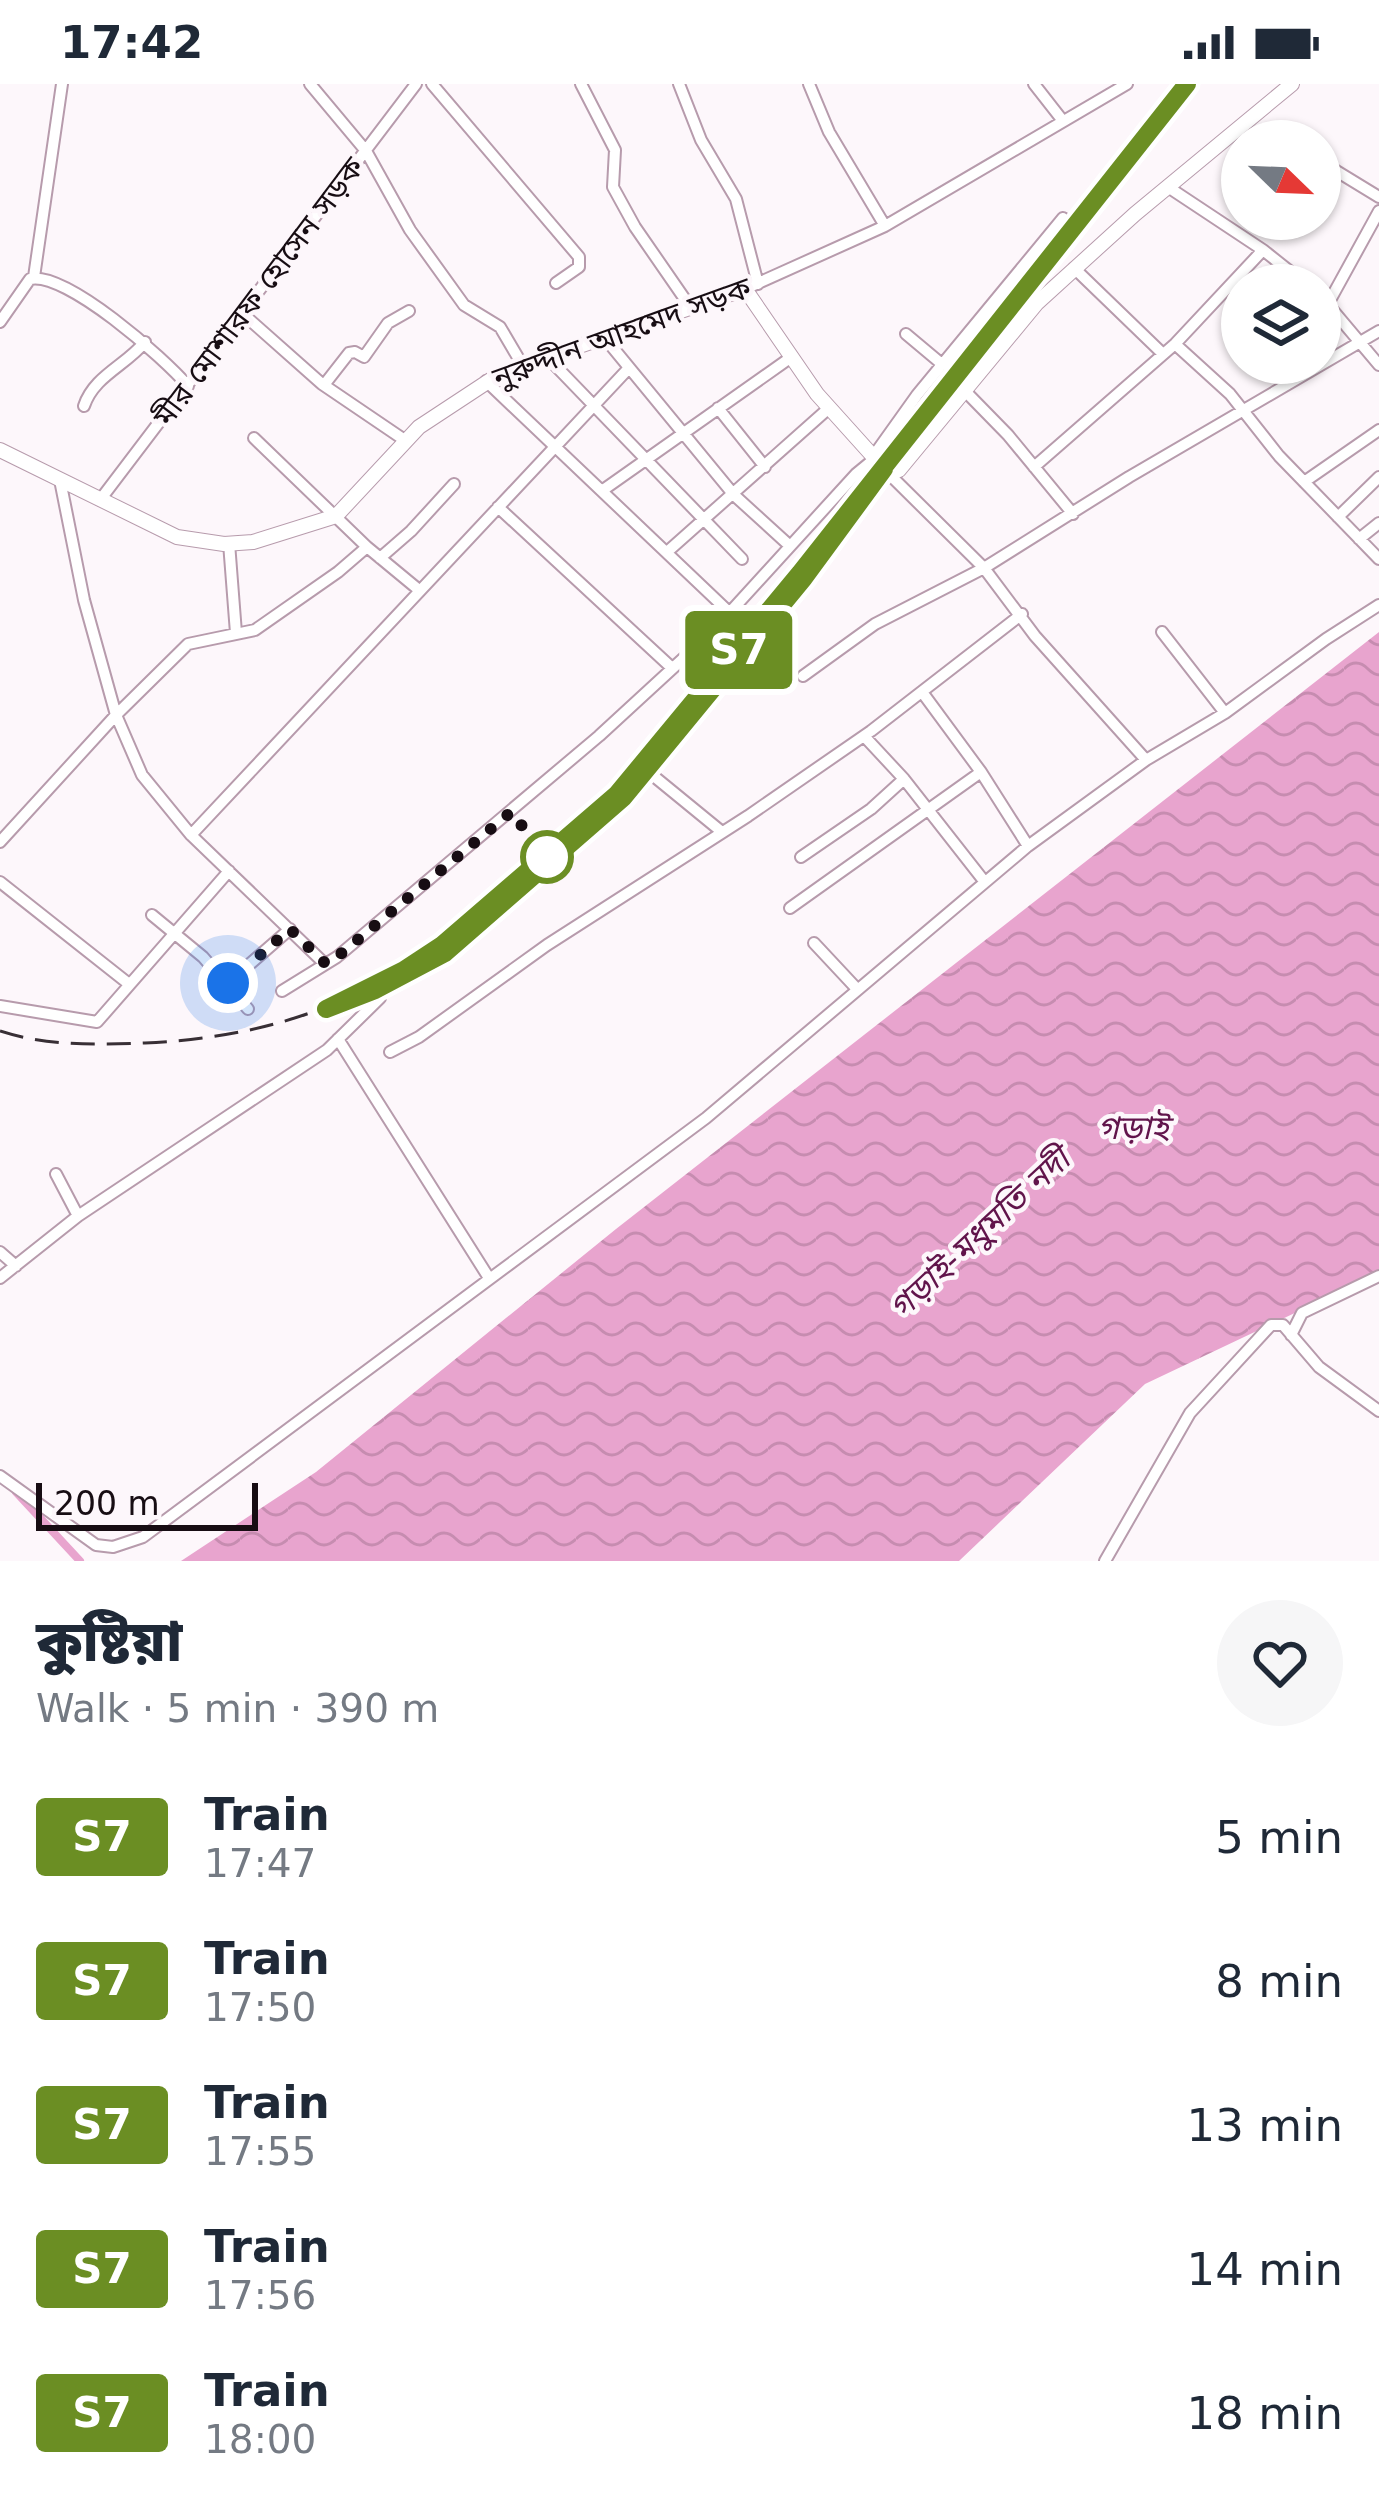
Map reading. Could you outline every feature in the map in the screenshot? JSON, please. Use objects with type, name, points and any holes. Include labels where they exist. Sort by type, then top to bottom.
[{"type":"main road","points":[[751,286],[790,358],[889,474],[899,470],[1037,303],[1292,84]]},
{"type":"main road","name":"নুরুদ্দীন আহমেদ সড়ক","points":[[0,450],[176,537],[253,542],[336,516],[406,441],[441,410],[487,381],[751,286]]},
{"type":"street","points":[[0,322],[34,277],[62,84]]},
{"type":"street","points":[[310,84],[366,151],[410,230],[464,305],[500,328],[523,366]]},
{"type":"street","name":"মীর মোশারফ হোসেন সড়ক","points":[[100,500],[416,84]]},
{"type":"street","points":[[432,84],[579,257],[578,267],[556,284]]},
{"type":"street","points":[[581,84],[615,150],[613,187],[691,308]]},
{"type":"street","points":[[680,84],[701,140],[736,199],[751,286]]},
{"type":"street","points":[[809,84],[829,132],[885,226]]},
{"type":"street","points":[[1034,84],[1063,121]]},
{"type":"street","name":"নুরুদ্দীন আহমেদ সড়ক","points":[[751,286],[885,226],[1127,84]]},
{"type":"street","points":[[1341,173],[1379,197]]},
{"type":"street","points":[[1168,187],[1281,264]]},
{"type":"street","points":[[1341,272],[1379,211]]},
{"type":"street","points":[[282,991],[326,964],[452,862],[730,613],[873,459],[943,364],[1063,218]]},
{"type":"street","points":[[1034,467],[1175,344],[1263,250]]},
{"type":"street","points":[[1074,268],[1163,354]]},
{"type":"street","points":[[34,277],[50,280],[145,342],[188,386]]},
{"type":"street","points":[[324,385],[349,353],[364,357],[388,323],[409,310]]},
{"type":"street","points":[[243,314],[324,385],[406,441]]},
{"type":"street","points":[[1341,318],[1379,364]]},
{"type":"street","points":[[803,676],[875,624],[984,568],[1379,331]]},
{"type":"street","points":[[906,334],[943,364]]},
{"type":"street","points":[[604,338],[734,495],[790,546]]},
{"type":"street","points":[[84,406],[96,383],[121,368],[145,342]]},
{"type":"street","points":[[1175,344],[1246,412],[1304,482],[1379,559]]},
{"type":"street","points":[[547,357],[742,559]]},
{"type":"street","points":[[603,490],[790,358]]},
{"type":"street","points":[[191,835],[628,369]]},
{"type":"street","points":[[487,381],[730,613]]},
{"type":"street","points":[[965,391],[1073,514]]},
{"type":"street","points":[[718,408],[765,467]]},
{"type":"street","points":[[667,552],[829,408]]},
{"type":"street","points":[[1304,482],[1379,430]]},
{"type":"street","points":[[254,438],[367,547],[419,590]]},
{"type":"street","points":[[889,474],[984,568],[1035,636],[1146,760]]},
{"type":"street","points":[[1338,517],[1379,478]]},
{"type":"street","points":[[60,480],[84,600],[116,715],[142,775],[191,835],[326,964]]},
{"type":"street","points":[[380,558],[454,484]]},
{"type":"street","points":[[498,508],[672,668]]},
{"type":"street","points":[[1359,538],[1379,523]]},
{"type":"street","points":[[229,544],[236,633]]},
{"type":"street","points":[[0,842],[188,644],[255,631],[367,547]]},
{"type":"street","points":[[0,1476],[96,1545],[126,1545],[143,1537],[706,1118],[1028,846],[1146,760],[1225,713],[1379,605]]},
{"type":"street","points":[[390,1052],[865,736],[1022,614]]},
{"type":"street","points":[[1162,632],[1225,713]]},
{"type":"street","points":[[922,692],[1028,846]]},
{"type":"street","points":[[865,736],[984,881]]},
{"type":"street","points":[[790,908],[981,772]]},
{"type":"street","points":[[656,778],[722,832]]},
{"type":"street","points":[[801,857],[871,808],[904,778]]},
{"type":"street","points":[[0,1006],[93,1023],[229,871]]},
{"type":"street","points":[[0,882],[129,983]]},
{"type":"street","points":[[152,915],[228,983],[248,1009]]},
{"type":"street","points":[[228,983],[290,929]]},
{"type":"street","points":[[814,943],[857,988]]},
{"type":"street","points":[[0,1278],[77,1216],[338,1040],[380,998]]},
{"type":"street","points":[[338,1040],[489,1278]]},
{"type":"street","points":[[56,1174],[77,1216]]},
{"type":"street","points":[[0,1252],[16,1266]]},
{"type":"street","points":[[1291,1335],[1302,1313],[1379,1276]]},
{"type":"street","points":[[1105,1561],[1198,1404],[1271,1325],[1281,1323],[1318,1366],[1379,1411]]},
{"type":"water","name":"গড়াই","points":[[1379,632],[1379,1273],[1145,1384],[959,1561],[181,1561],[316,1472],[616,1229]]},
{"type":"waterway","points":[[16,1492],[80,1561]]},
{"type":"railway","points":[[0,1031],[53,1042],[109,1044],[256,1029],[349,997],[477,916],[586,822],[648,760],[1073,233],[1187,84]]},
{"type":"train","name":"S7","points":[[884,469],[804,578],[623,798],[445,953],[375,990],[326,1009],[442,945],[617,794],[800,573],[1187,84]]},
{"type":"route","points":[[228,983],[290,929],[326,964],[511,812],[547,857]]},
{"type":"water label","name":"গড়াই-মধুমতি নদী","points":[[979,1233]]}]
